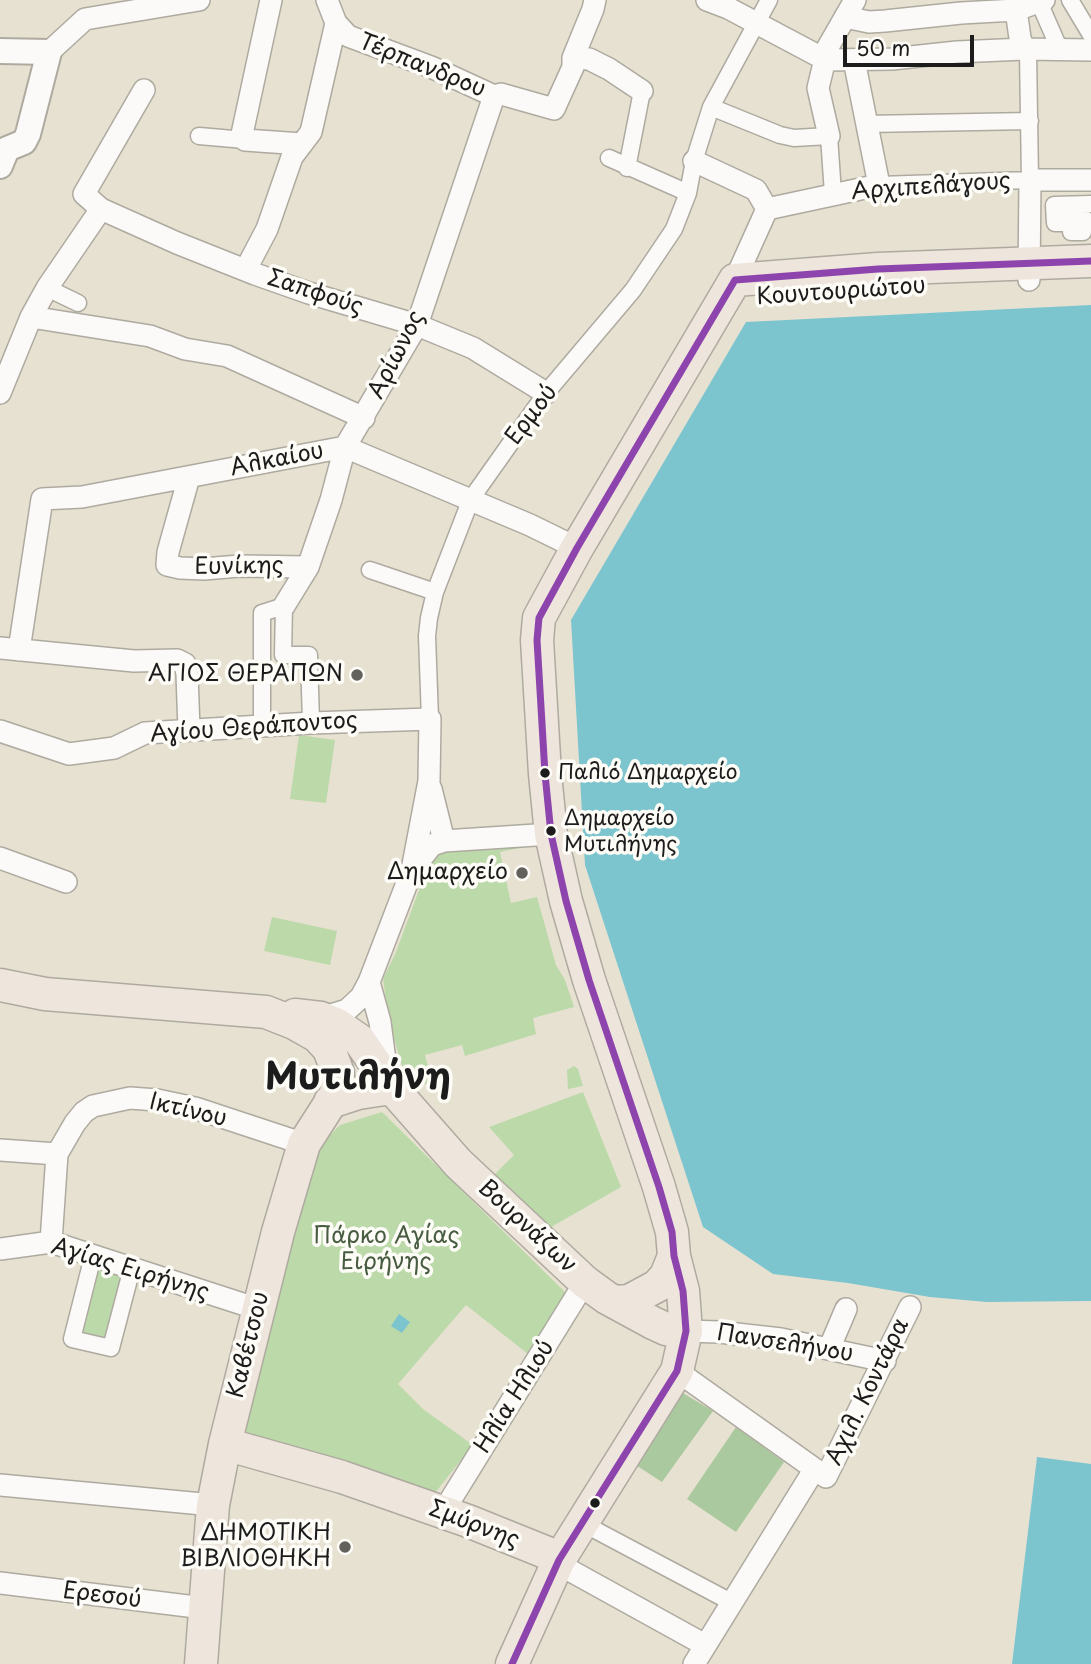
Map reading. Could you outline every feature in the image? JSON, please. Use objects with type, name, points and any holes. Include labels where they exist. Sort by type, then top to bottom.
[{"type":"main road","name":"Κουντουριώτου","points":[[727,293],[755,296],[1029,271],[1091,261]]},
{"type":"main road","name":"Κουντουριώτου","points":[[1029,271],[1091,278]]},
{"type":"main road","points":[[512,1664],[559,1560],[677,1371],[686,1331],[683,1291],[674,1256],[672,1231],[589,980],[566,901],[551,834],[537,630],[539,618],[577,548],[727,293]]},
{"type":"main road","points":[[0,985],[46,994],[266,1012],[308,1030],[322,1030]]},
{"type":"main road","name":"Βουρνάζων","points":[[322,1030],[336,1024],[359,1040],[390,1083],[458,1163],[596,1290],[666,1329],[686,1331]]},
{"type":"main road","name":"Καβέτσου","points":[[201,1664],[214,1505],[225,1444],[258,1309],[304,1144],[337,1091],[339,1077],[322,1030]]},
{"type":"main road","points":[[331,1102],[390,1083]]},
{"type":"main road","points":[[596,1290],[615,1302],[629,1301],[657,1286],[667,1276],[674,1256]]},
{"type":"main road","name":"Σμύρνης","points":[[225,1444],[342,1477],[443,1512],[559,1560]]},
{"type":"street","points":[[0,166],[7,149],[23,142],[28,134],[49,52],[87,10],[199,0]]},
{"type":"street","points":[[245,140],[242,128],[271,0]]},
{"type":"street","points":[[246,269],[267,229],[292,157],[311,132],[336,23],[327,0]]},
{"type":"street","points":[[595,0],[573,58],[589,59],[642,91],[627,167]]},
{"type":"street","points":[[707,0],[826,60],[1024,49],[1091,50]]},
{"type":"street","name":"Ερμού","points":[[412,870],[429,781],[427,636],[435,592],[471,499],[547,393],[618,310],[661,251],[674,229],[688,193],[694,161],[711,107],[769,0]]},
{"type":"street","points":[[1070,0],[1091,35]]},
{"type":"street","points":[[833,194],[829,136],[818,93],[828,47],[850,9],[869,22],[885,22],[991,6],[1016,10],[1042,1],[1059,48]]},
{"type":"street","points":[[1016,10],[1020,38],[1028,52],[1029,271]]},
{"type":"street","name":"Τέρπανδρου","points":[[336,23],[348,36],[431,67],[494,96],[501,94],[554,109],[573,67],[573,58]]},
{"type":"street","points":[[0,51],[49,52]]},
{"type":"street","points":[[854,60],[879,186]]},
{"type":"street","name":"Σαπφούς","points":[[144,90],[84,194],[101,209],[177,243],[309,293],[417,325],[473,348],[547,393]]},
{"type":"street","name":"Αρίωνος","points":[[284,606],[308,567],[331,500],[345,447],[417,325],[494,96]]},
{"type":"street","points":[[711,107],[780,135],[794,138],[829,136]]},
{"type":"street","points":[[866,124],[1030,121]]},
{"type":"street","points":[[199,136],[302,144]]},
{"type":"street","points":[[609,158],[688,193]]},
{"type":"street","points":[[694,161],[756,190],[767,209],[727,293]]},
{"type":"street","name":"Αρχιπελάγους","points":[[767,209],[879,186],[1091,180]]},
{"type":"street","points":[[1087,223],[1084,223],[1084,218],[1064,219],[1064,223],[1055,223],[1054,205],[1091,204]]},
{"type":"street","points":[[0,393],[31,317],[47,288],[101,209]]},
{"type":"street","points":[[47,288],[78,303]]},
{"type":"street","points":[[31,317],[150,336],[185,349],[227,356],[364,418]]},
{"type":"street","name":"Αλκαίου","points":[[9,649],[42,499],[82,497],[345,447],[471,499],[577,548]]},
{"type":"street","name":"Ευνίκης","points":[[189,477],[167,565],[204,569],[239,566],[308,567]]},
{"type":"street","points":[[370,570],[435,592]]},
{"type":"street","points":[[262,725],[262,613],[284,606],[283,655],[309,655],[311,723]]},
{"type":"street","points":[[9,649],[134,661],[177,660],[185,664],[187,674],[188,730]]},
{"type":"street","name":"Αγίου Θεράποντος","points":[[0,731],[69,754],[114,748],[145,733],[262,725],[430,719]]},
{"type":"street","points":[[429,781],[444,841]]},
{"type":"street","points":[[322,1030],[335,1016],[355,1004],[369,982],[412,870],[426,850],[444,841],[551,834]]},
{"type":"street","points":[[0,858],[66,883]]},
{"type":"street","points":[[369,982],[380,1021],[390,1083]]},
{"type":"street","name":"Ικτίνου","points":[[51,1242],[57,1154],[84,1112],[105,1102],[130,1098],[158,1100],[195,1108],[304,1144]]},
{"type":"street","points":[[0,1150],[57,1154]]},
{"type":"street","name":"Αγίας Ειρήνης","points":[[0,1250],[51,1242],[258,1309]]},
{"type":"street","points":[[93,1256],[72,1339],[111,1348],[132,1268]]},
{"type":"street","name":"Ηλία Ηλιού","points":[[443,1512],[596,1290]]},
{"type":"street","name":"Αχιλ. Κοντάρα","points":[[694,1664],[731,1602],[820,1474],[885,1361],[910,1307]]},
{"type":"street","points":[[829,1349],[846,1309]]},
{"type":"street","name":"Πανσελήνου","points":[[686,1331],[780,1339],[885,1361]]},
{"type":"street","points":[[677,1371],[820,1474]]},
{"type":"street","points":[[0,1485],[214,1505]]},
{"type":"street","points":[[583,1524],[731,1602]]},
{"type":"street","name":"Σμύρνης","points":[[559,1560],[571,1571],[705,1645]]},
{"type":"street","name":"Ερεσού","points":[[0,1583],[204,1608]]},
{"type":"green space","points":[[299,735],[335,740],[326,803],[290,799]]},
{"type":"green space","points":[[526,843],[530,846],[500,852],[511,903],[537,897],[556,965],[565,980],[574,1007],[533,1018],[536,1034],[465,1056],[462,1045],[425,1055],[432,1082],[409,1089],[389,1022],[383,979],[426,871],[434,857],[447,848]]},
{"type":"green space","points":[[272,917],[337,931],[330,965],[264,951]]},
{"type":"green space","points":[[574,1066],[578,1069],[583,1086],[568,1089],[567,1070]]},
{"type":"green space","points":[[583,1092],[621,1187],[546,1230],[492,1177],[514,1155],[489,1127]]},
{"type":"green space","name":"Πάρκο Αγίας Ειρήνης","points":[[382,1112],[568,1295],[533,1358],[466,1305],[398,1384],[423,1409],[473,1445],[435,1493],[243,1438],[312,1153],[340,1125]]},
{"type":"green space","points":[[96,1265],[127,1273],[108,1343],[77,1335]]},
{"type":"green space","points":[[676,1389],[713,1411],[662,1482],[628,1460]]},
{"type":"green space","points":[[736,1427],[784,1462],[736,1532],[687,1499]]},
{"type":"water","points":[[1091,305],[1091,1301],[987,1302],[930,1297],[773,1274],[703,1227],[585,865],[571,620],[746,322]]},
{"type":"water","points":[[399,1314],[410,1322],[402,1333],[391,1326]]},
{"type":"water","points":[[1037,1457],[1091,1464],[1091,1664],[1012,1664]]},
{"type":"transit line","points":[[512,1664],[559,1560],[677,1371],[686,1331],[683,1291],[674,1256],[672,1232],[589,980],[566,901],[551,834],[537,640],[539,618],[577,548],[735,280],[878,269],[1091,261]]},
{"type":"place","name":"ΑΓΙΟΣ ΘΕΡΑΠΩΝ","points":[[357,675]]},
{"type":"place","name":"Παλιό Δημαρχείο","points":[[545,773]]},
{"type":"place","name":"Δημαρχείο Μυτιλήνης","points":[[551,831]]},
{"type":"place","name":"Δημαρχείο","points":[[522,873]]},
{"type":"place","name":"ΔΗΜΟΤΙΚΗ ΒΙΒΛΙΟΘΗΚΗ","points":[[345,1547]]},
{"type":"district","name":"Μυτιλήνη","points":[[358,1079]]}]
